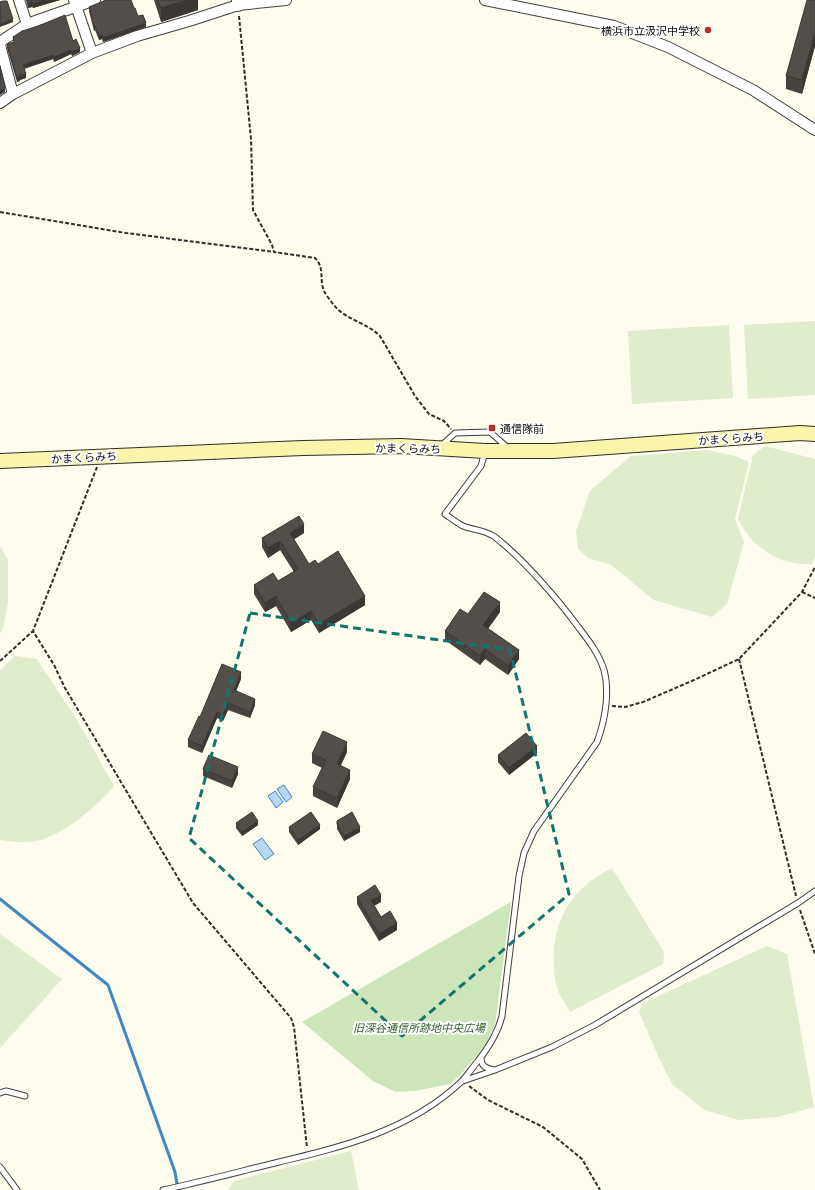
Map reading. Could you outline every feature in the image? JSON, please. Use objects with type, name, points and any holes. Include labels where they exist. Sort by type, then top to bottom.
[{"type":"main road","name":"かまくらみち","points":[[0,461],[304,448],[401,446],[485,451],[553,451],[800,433],[815,434]]},
{"type":"street","points":[[19,0],[27,24]]},
{"type":"street","points":[[0,42],[27,24],[75,3],[95,0]]},
{"type":"street","points":[[0,103],[13,94],[92,53],[137,36],[189,21],[238,2],[286,0]]},
{"type":"street","points":[[485,0],[614,26],[661,44],[720,72],[753,90],[815,130]]},
{"type":"street","points":[[75,3],[92,53]]},
{"type":"street","points":[[0,45],[13,94]]},
{"type":"lane","points":[[439,448],[455,433],[490,432],[512,451]]},
{"type":"lane","points":[[163,1190],[307,1155],[383,1132],[402,1124],[436,1102],[462,1081],[493,1040],[500,1023],[519,876],[526,848],[534,831],[594,746],[600,733],[605,705],[605,679],[604,670],[593,647],[564,609],[522,562],[494,537],[486,532],[462,525],[445,514],[481,466],[485,451]]},
{"type":"lane","points":[[462,1081],[495,1070],[552,1046],[595,1025],[798,903],[815,891]]},
{"type":"lane","points":[[481,1057],[481,1063],[485,1067],[495,1070]]},
{"type":"lane","points":[[0,1092],[6,1091],[25,1096]]},
{"type":"lane","points":[[0,1168],[16,1190]]},
{"type":"path","points":[[238,2],[251,139],[253,210],[272,245],[274,252]]},
{"type":"path","points":[[0,212],[126,233],[316,258],[321,266],[321,277],[324,291],[334,305],[345,315],[372,329],[380,336],[415,396],[429,414],[444,422],[455,433]]},
{"type":"path","points":[[0,661],[33,631],[101,457]]},
{"type":"path","points":[[605,705],[625,707],[643,702],[739,659],[802,592],[815,567]]},
{"type":"path","points":[[802,592],[815,598]]},
{"type":"path","points":[[33,631],[54,665],[65,688],[193,902],[291,1018],[294,1026],[307,1155]]},
{"type":"path","points":[[739,659],[798,903],[815,954]]},
{"type":"path","points":[[462,1081],[488,1100],[543,1127],[582,1159],[600,1190]]},
{"type":"highlighted area","points":[[250,613],[510,650],[569,894],[402,1036],[189,838]]},
{"type":"green space","points":[[815,321],[815,395],[748,399],[744,325]]},
{"type":"green space","points":[[729,325],[733,398],[632,404],[628,331]]},
{"type":"green space","points":[[765,446],[815,459],[815,558],[812,564],[789,562],[768,553],[751,538],[738,519],[753,455]]},
{"type":"green space","points":[[708,450],[735,456],[749,462],[735,519],[744,542],[727,604],[712,617],[654,600],[611,565],[588,558],[578,549],[576,531],[590,491],[631,456]]},
{"type":"green space","points":[[0,546],[8,560],[8,603],[3,628],[0,634]]},
{"type":"green space","points":[[15,656],[37,659],[77,720],[114,786],[86,813],[64,829],[52,836],[40,840],[25,842],[0,840],[0,670]]},
{"type":"green space","points":[[612,868],[664,952],[663,964],[570,1012],[558,991],[554,974],[554,946],[557,932],[561,919],[576,895],[592,880]]},
{"type":"green space","name":"旧深谷通信所跡地中央広場","points":[[511,902],[495,1025],[486,1044],[462,1073],[450,1084],[415,1091],[396,1092],[373,1081],[302,1022]]},
{"type":"green space","points":[[0,934],[62,979],[0,1048]]},
{"type":"green space","points":[[767,946],[787,954],[814,1107],[778,1117],[738,1120],[703,1109],[672,1084],[639,1012],[643,1003]]},
{"type":"green space","points":[[351,1151],[359,1190],[228,1190],[234,1181]]},
{"type":"water","points":[[284,785],[292,797],[286,802],[277,789]]},
{"type":"water","points":[[275,791],[283,802],[276,808],[268,796]]},
{"type":"water","points":[[262,838],[274,854],[265,860],[253,844]]},
{"type":"building","points":[[27,0],[45,0],[33,4],[32,2],[28,3]]},
{"type":"building","points":[[106,0],[131,0],[138,16],[143,15],[146,23],[103,38],[102,35],[99,36],[94,26],[89,7]]},
{"type":"building","points":[[158,0],[187,0],[161,8]]},
{"type":"building","points":[[807,0],[815,0],[815,33],[802,80],[786,76]]},
{"type":"building","points":[[7,1],[13,19],[0,24],[0,2]]},
{"type":"building","points":[[65,15],[73,41],[76,39],[80,48],[72,52],[71,50],[54,57],[53,55],[23,65],[26,74],[19,75],[20,77],[17,78],[7,44],[14,42],[13,37],[22,31]]},
{"type":"building","points":[[0,66],[5,87],[0,91]]},
{"type":"building","points":[[299,516],[304,524],[290,533],[309,564],[315,560],[318,564],[338,551],[365,596],[319,624],[311,611],[291,623],[276,596],[265,603],[254,585],[273,573],[278,581],[298,569],[280,541],[268,548],[262,538]]},
{"type":"building","points":[[484,592],[500,602],[483,625],[519,650],[508,666],[485,649],[480,656],[445,631],[460,609],[468,614]]},
{"type":"building","points":[[222,664],[241,672],[234,690],[255,699],[250,712],[228,703],[223,715],[217,712],[202,746],[188,740],[199,716],[200,717]]},
{"type":"building","points":[[323,731],[347,742],[337,764],[350,770],[337,798],[313,787],[326,760],[312,754]]},
{"type":"building","points":[[526,733],[537,746],[509,768],[498,755]]},
{"type":"building","points":[[209,755],[238,767],[232,781],[203,769]]},
{"type":"building","points":[[252,812],[258,821],[242,832],[236,823]]},
{"type":"building","points":[[311,812],[320,825],[298,840],[289,827]]},
{"type":"building","points":[[352,812],[360,827],[344,836],[337,824],[337,821]]},
{"type":"building","points":[[375,885],[381,895],[371,900],[381,917],[390,911],[397,923],[379,934],[357,897]]},
{"type":"waterway","points":[[0,899],[108,985],[175,1172],[178,1190]]},
{"type":"place","name":"横浜市立汲沢中学校","points":[[708,30]]},
{"type":"place","name":"通信隊前","points":[[492,428]]}]
